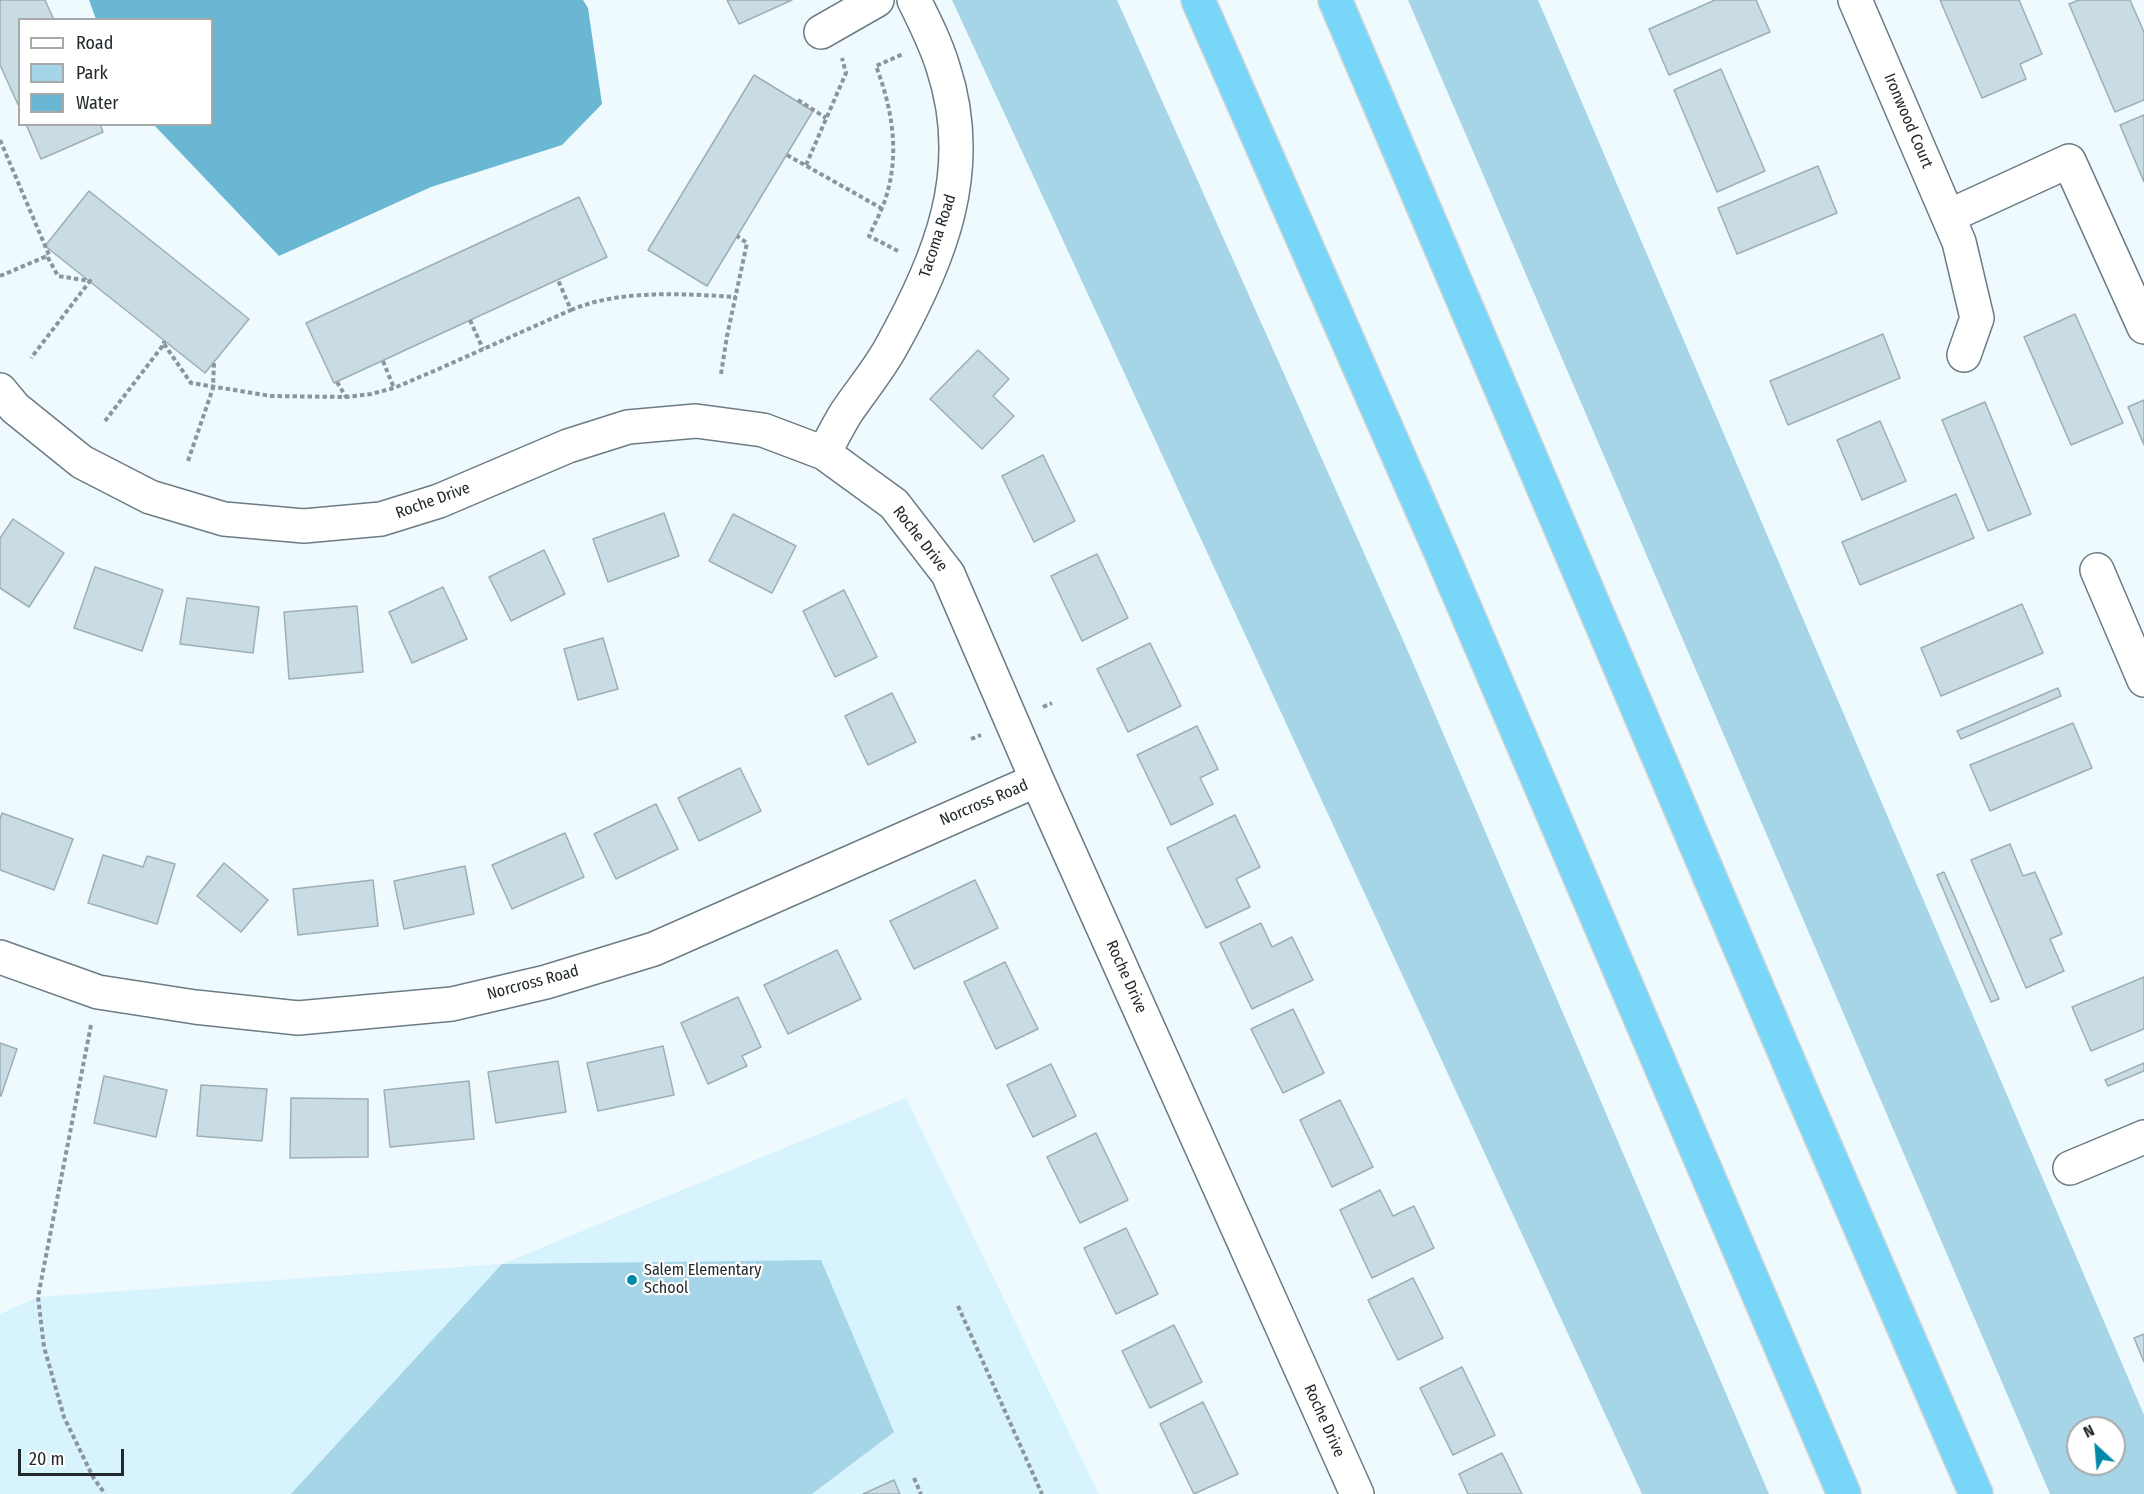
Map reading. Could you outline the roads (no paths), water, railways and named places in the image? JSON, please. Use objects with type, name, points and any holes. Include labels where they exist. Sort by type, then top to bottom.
[{"type":"highway","points":[[1198,0],[1442,555],[1845,1494]]},
{"type":"highway","points":[[1335,0],[1976,1494]]},
{"type":"street","points":[[821,32],[877,0]]},
{"type":"street","name":"Tacoma Road","points":[[824,453],[846,414],[889,351],[929,274],[952,200],[957,157],[952,104],[944,69],[915,0]]},
{"type":"street","name":"Ironwood Court","points":[[1856,0],[1954,229],[1977,318],[1964,355]]},
{"type":"street","points":[[1954,229],[2069,161],[2144,327]]},
{"type":"street","name":"Roche Drive","points":[[0,390],[15,408],[82,462],[150,497],[224,519],[304,526],[381,519],[439,501],[568,446],[628,427],[696,421],[763,430],[824,453],[894,504],[948,574],[1037,780],[1357,1494]]},
{"type":"street","points":[[2097,570],[2144,680]]},
{"type":"street","name":"Norcross Road","points":[[0,957],[98,992],[195,1007],[298,1018],[452,1004],[546,982],[654,949],[1037,780]]},
{"type":"street","points":[[2070,1168],[2144,1137]]},
{"type":"water","points":[[89,0],[583,0],[588,8],[602,104],[562,145],[431,187],[279,256],[155,126],[213,126],[213,18],[96,18]]},
{"type":"place","name":"Salem Elementary School","points":[[632,1280]]}]
